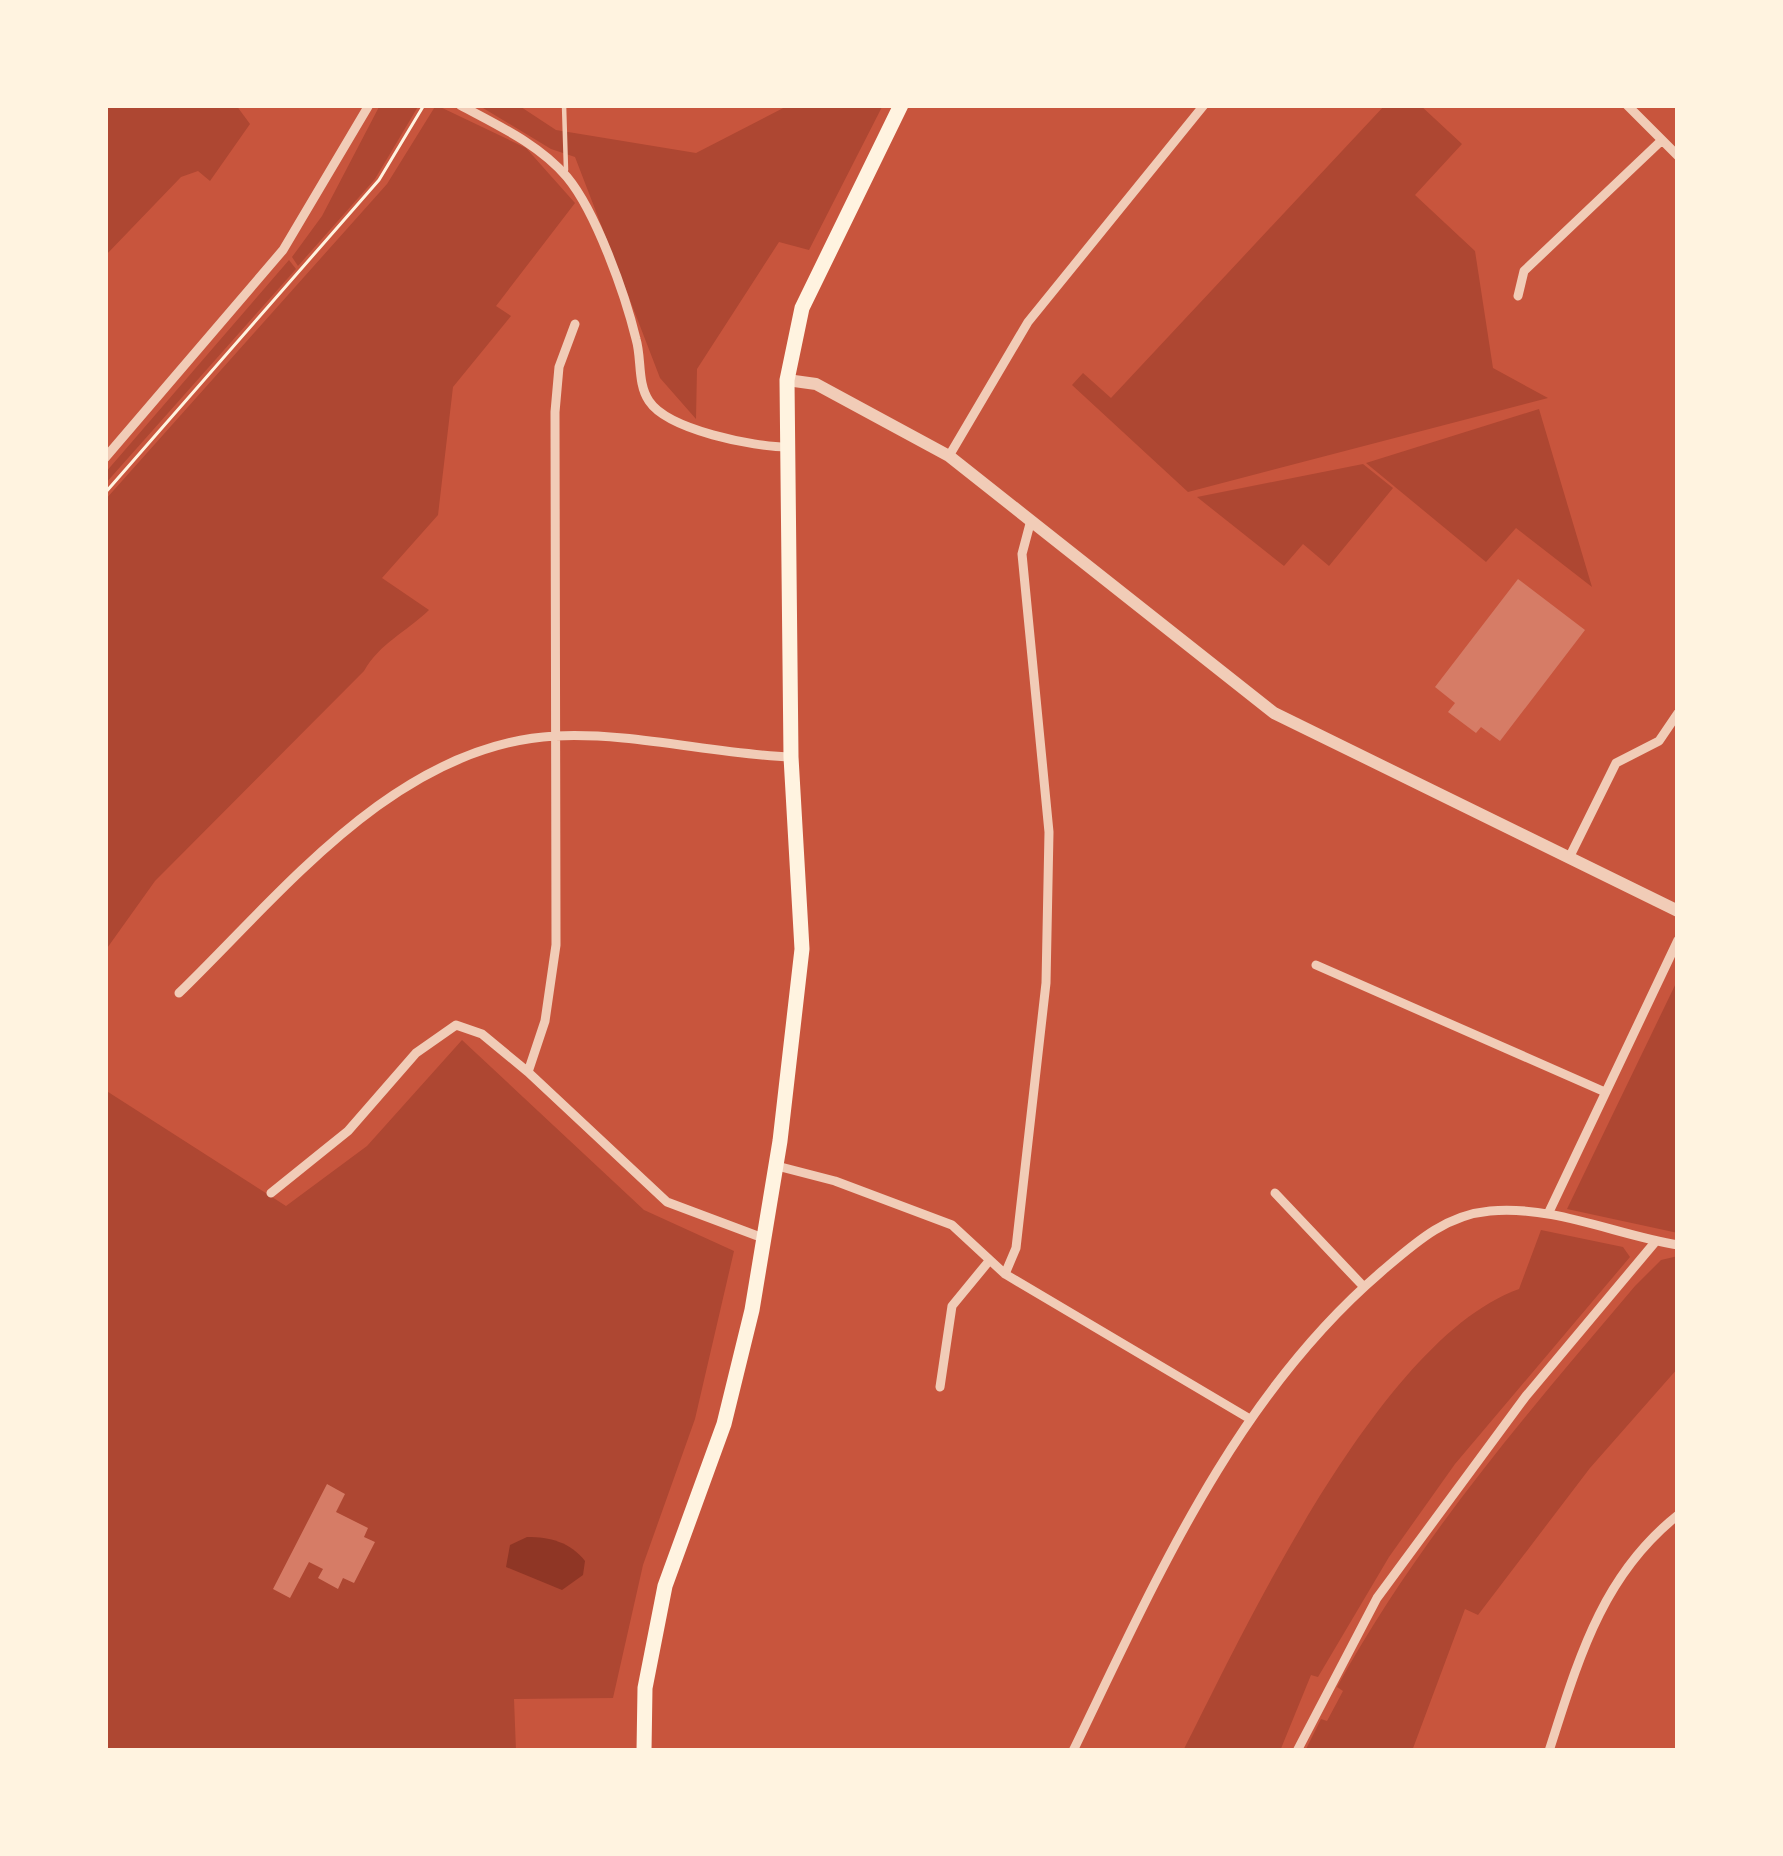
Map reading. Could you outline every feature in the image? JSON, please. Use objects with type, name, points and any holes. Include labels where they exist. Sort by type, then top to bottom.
[{"type":"main road","points":[[644,1751],[645,1688],[665,1586],[724,1424],[764,1238],[802,949],[791,758],[787,380],[802,308],[902,105]]},
{"type":"street","points":[[105,458],[283,250],[369,105]]},
{"type":"street","points":[[460,105],[538,150],[566,176],[614,276],[637,341],[642,387],[651,406],[669,419],[746,443],[787,447]]},
{"type":"street","points":[[949,456],[1028,322],[1204,105]]},
{"type":"street","points":[[1627,105],[1678,156]]},
{"type":"street","points":[[1518,296],[1524,271],[1662,140]]},
{"type":"street","points":[[528,1072],[545,1021],[556,945],[555,412],[559,367],[575,324]]},
{"type":"street","points":[[787,380],[816,383],[949,456],[1274,713],[1678,911]]},
{"type":"street","points":[[1005,1274],[1016,1248],[1046,983],[1049,832],[1022,554],[1031,520]]},
{"type":"street","points":[[1569,858],[1616,763],[1659,741],[1678,713]]},
{"type":"street","points":[[179,993],[320,855],[416,778],[499,744],[554,736],[608,737],[721,754],[791,758]]},
{"type":"street","points":[[1548,1214],[1678,940]]},
{"type":"street","points":[[1316,965],[1605,1092]]},
{"type":"street","points":[[271,1193],[348,1131],[416,1053],[456,1025],[482,1034],[528,1072],[667,1202],[764,1238]]},
{"type":"street","points":[[777,1166],[938,1218],[1005,1274],[1250,1419]]},
{"type":"street","points":[[1276,1193],[1364,1287]]},
{"type":"street","points":[[1072,1751],[1154,1583],[1250,1419],[1286,1369],[1364,1287],[1435,1227],[1492,1210],[1548,1214],[1678,1245]]},
{"type":"street","points":[[1297,1751],[1377,1598],[1526,1396],[1656,1241]]},
{"type":"street","points":[[940,1387],[952,1306],[989,1262]]},
{"type":"street","points":[[1549,1751],[1593,1620],[1644,1542],[1678,1515]]},
{"type":"lane","points":[[563,105],[566,176]]},
{"type":"path","points":[[105,493],[380,180],[424,105]]},
{"type":"shaded area","points":[[105,105],[236,105],[250,124],[210,181],[198,171],[181,177],[105,256]]},
{"type":"shaded area","points":[[380,105],[419,105],[375,179],[298,266],[292,257],[322,216]]},
{"type":"shaded area","points":[[436,105],[526,148],[575,203],[496,306],[511,316],[453,387],[438,515],[382,578],[429,610],[378,653],[155,881],[105,951],[105,500],[387,184]]},
{"type":"shaded area","points":[[478,105],[518,105],[556,130],[696,153],[789,105],[883,105],[809,250],[779,242],[697,369],[696,419],[660,378],[575,157],[551,149]]},
{"type":"shaded area","points":[[1385,105],[1420,105],[1462,144],[1415,195],[1475,251],[1493,368],[1548,398],[1188,492],[1072,385],[1083,373],[1111,398]]},
{"type":"shaded area","points":[[289,260],[296,269],[105,484],[105,473]]},
{"type":"shaded area","points":[[1539,409],[1592,587],[1516,528],[1486,562],[1366,463]]},
{"type":"shaded area","points":[[1363,464],[1393,488],[1329,566],[1303,544],[1284,566],[1197,497]]},
{"type":"shaded area","points":[[1678,979],[1678,1233],[1567,1209]]},
{"type":"shaded area","points":[[462,1040],[644,1210],[734,1251],[695,1419],[643,1565],[613,1698],[514,1699],[516,1751],[105,1751],[105,1090],[286,1206],[367,1146]]},
{"type":"shaded area","points":[[1541,1230],[1623,1247],[1630,1257],[1455,1464],[1389,1557],[1318,1677],[1311,1675],[1280,1751],[1183,1751],[1281,1562],[1369,1423],[1417,1364],[1468,1318],[1519,1289]]},
{"type":"shaded area","points":[[1678,1256],[1678,1368],[1590,1468],[1478,1615],[1465,1609],[1412,1751],[1305,1751],[1321,1719],[1327,1721],[1343,1691],[1337,1687],[1369,1632],[1476,1479],[1635,1286],[1661,1260]]},
{"type":"shaded area","points":[[527,1537],[573,1549],[585,1561],[583,1575],[562,1590],[506,1567],[510,1545]]},
{"type":"building","points":[[1518,579],[1585,630],[1500,741],[1481,727],[1476,733],[1448,712],[1455,703],[1435,687]]},
{"type":"building","points":[[327,1484],[345,1494],[336,1512],[368,1528],[364,1537],[375,1542],[354,1583],[343,1578],[338,1589],[318,1578],[323,1569],[309,1562],[290,1598],[273,1589]]}]
